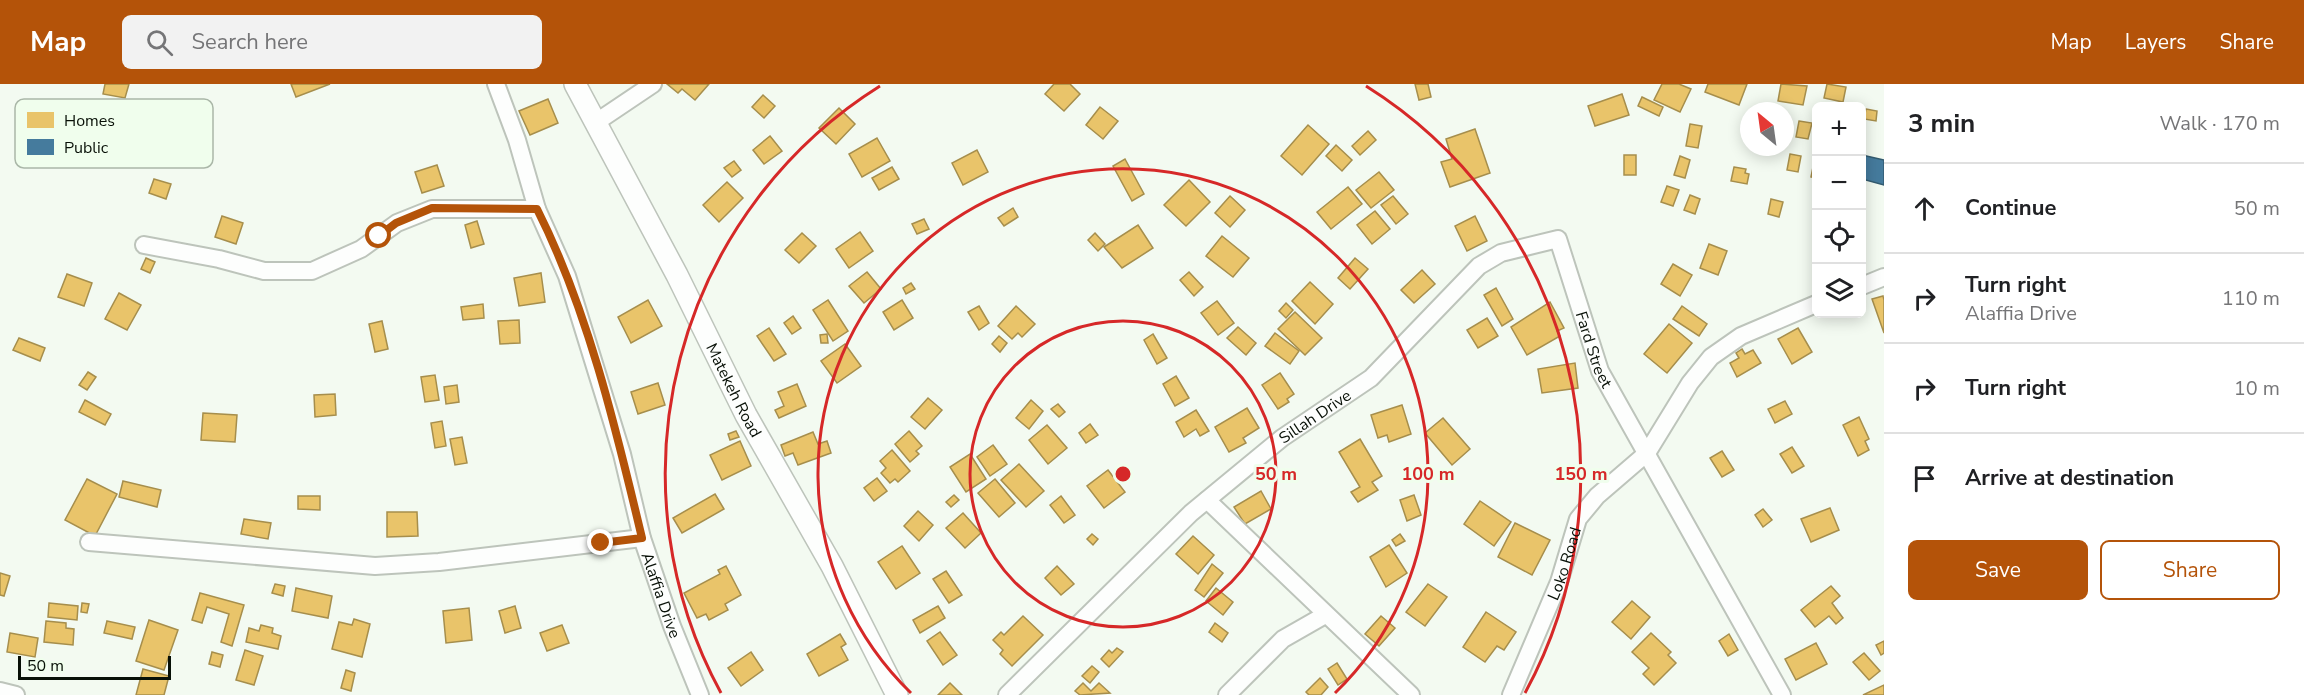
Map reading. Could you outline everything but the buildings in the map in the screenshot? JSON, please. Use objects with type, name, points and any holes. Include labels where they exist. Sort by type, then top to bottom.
[{"type":"street","name":"Alaffia Drive","points":[[496,84],[517,140],[537,209],[567,276],[621,454],[642,538],[672,626],[700,695]]},
{"type":"street","name":"Matekeh Road","points":[[575,84],[677,275],[746,415],[832,566],[897,695]]},
{"type":"street","points":[[595,123],[653,84]]},
{"type":"street","points":[[144,245],[219,259],[264,271],[312,271],[361,249],[396,223],[432,208],[537,209]]},
{"type":"street","name":"Fard Street","points":[[1558,239],[1600,371],[1782,695]]},
{"type":"street","name":"Sillah Drive","points":[[1007,695],[1207,500],[1282,438],[1371,378],[1479,266],[1501,253],[1558,239]]},
{"type":"street","points":[[1866,284],[1884,277]]},
{"type":"street","name":"Loko Road","points":[[1511,695],[1559,582],[1578,519],[1597,496],[1647,453],[1690,383],[1711,357],[1741,336],[1812,306]]},
{"type":"street","points":[[1207,500],[1410,695]]},
{"type":"street","points":[[89,542],[375,566],[439,562],[642,538]]},
{"type":"street","points":[[1227,695],[1283,639],[1325,615]]},
{"type":"street","points":[[0,691],[16,695]]},
{"type":"route","points":[[379,236],[396,223],[432,208],[537,209],[553,240],[567,276],[591,350],[642,538],[601,543]]}]
